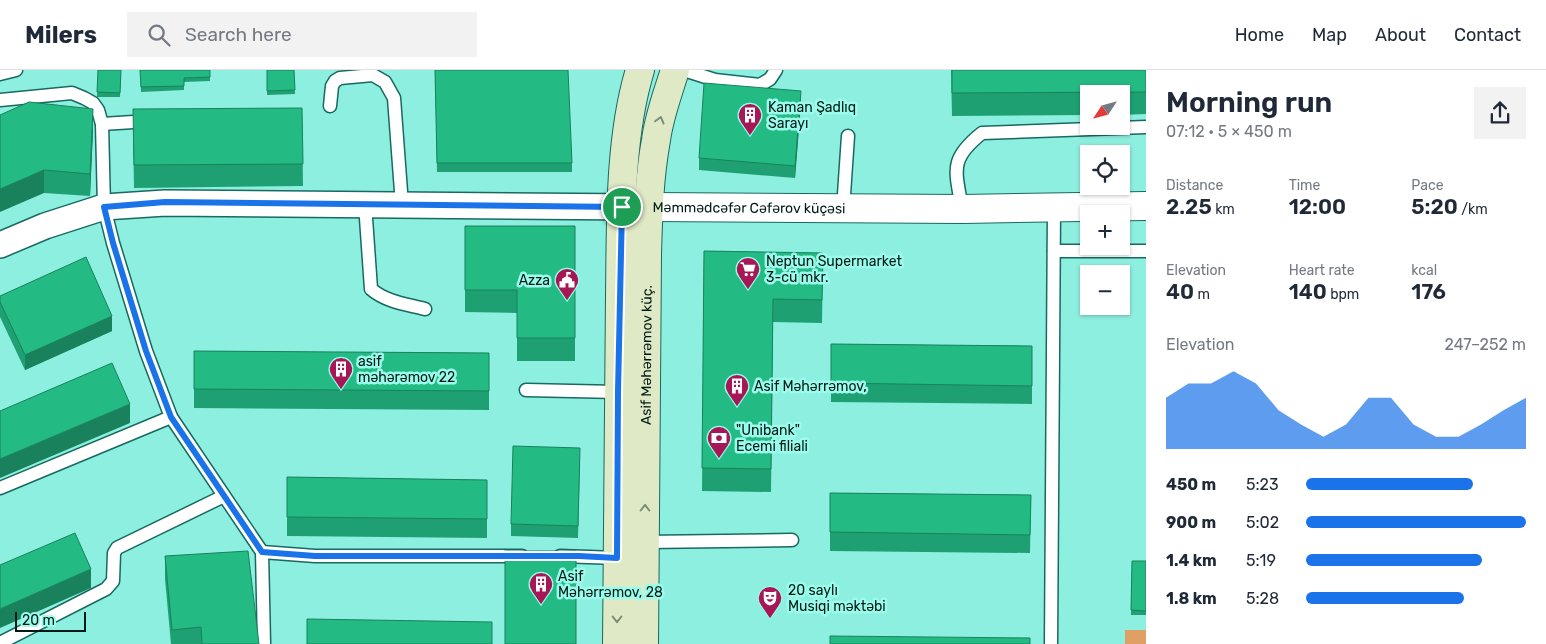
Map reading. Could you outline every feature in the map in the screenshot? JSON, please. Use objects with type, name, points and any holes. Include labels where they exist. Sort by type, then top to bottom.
[{"type":"main road","name":"Asif Məhərrəmov küç.","points":[[617,644],[618,392],[622,207],[628,121],[634,88],[640,70]]},
{"type":"main road","name":"Asif Məhərrəmov küç.","points":[[644,644],[649,207],[656,140],[675,70]]},
{"type":"street","name":"Məmmədcəfər Cəfərov küçəsi","points":[[0,244],[45,226],[104,207],[165,202],[962,210],[1146,206]]},
{"type":"lane","points":[[0,74],[16,70]]},
{"type":"lane","points":[[684,70],[727,76],[760,85],[770,79],[776,70]]},
{"type":"lane","points":[[330,106],[332,86],[334,81],[340,78],[373,75],[385,82],[394,98],[402,205]]},
{"type":"lane","points":[[0,100],[72,93],[93,103],[98,110],[102,124],[104,207],[146,351],[171,417],[262,552],[264,644]]},
{"type":"lane","points":[[102,124],[159,121]]},
{"type":"lane","points":[[962,210],[956,168],[960,154],[982,132],[1146,126]]},
{"type":"lane","points":[[842,209],[848,136]]},
{"type":"lane","points":[[365,204],[371,290],[378,296],[425,309]]},
{"type":"lane","points":[[1051,644],[1054,208]]},
{"type":"lane","points":[[1054,251],[1146,251]]},
{"type":"lane","points":[[526,390],[618,392]]},
{"type":"lane","points":[[0,488],[171,417]]},
{"type":"lane","points":[[0,643],[106,589],[113,581],[114,553],[117,548],[224,496]]},
{"type":"lane","points":[[645,542],[792,540]]},
{"type":"lane","points":[[262,552],[315,556],[530,556]]},
{"type":"lane","points":[[550,556],[617,558]]},
{"type":"shaded area","points":[[1125,630],[1146,630],[1146,644],[1125,644]]},
{"type":"building","points":[[98,70],[121,70],[120,93],[97,92]]},
{"type":"building","points":[[140,70],[210,70],[210,77],[184,78],[184,86],[141,87]]},
{"type":"building","points":[[267,70],[294,70],[295,90],[267,91]]},
{"type":"building","points":[[435,70],[568,70],[572,163],[437,163]]},
{"type":"building","points":[[952,70],[1146,70],[1146,92],[1130,92],[1130,85],[1080,85],[1080,92],[952,93]]},
{"type":"building","name":"Kaman Şadlıq Sarayı","points":[[704,83],[801,91],[795,166],[699,158]]},
{"type":"building","points":[[29,102],[93,109],[90,174],[44,170],[0,189],[0,115]]},
{"type":"building","points":[[302,108],[303,164],[134,165],[133,109]]},
{"type":"building","points":[[465,226],[575,226],[575,338],[517,338],[517,290],[465,290]]},
{"type":"building","name":"Asif Məhərrəmov,","points":[[704,251],[823,253],[822,300],[773,299],[771,469],[702,468]]},
{"type":"building","points":[[86,257],[112,316],[25,355],[0,302],[0,296]]},
{"type":"building","points":[[831,344],[1032,346],[1032,386],[831,383]]},
{"type":"building","points":[[194,351],[489,353],[489,391],[194,389]]},
{"type":"building","points":[[112,363],[130,404],[0,459],[0,411]]},
{"type":"building","points":[[513,446],[580,448],[578,526],[511,524]]},
{"type":"building","points":[[287,477],[487,480],[487,519],[287,517]]},
{"type":"building","points":[[830,493],[1031,495],[1030,535],[830,532]]},
{"type":"building","points":[[75,533],[91,569],[0,609],[0,565]]},
{"type":"building","points":[[248,551],[259,644],[202,644],[201,627],[172,630],[165,556]]},
{"type":"building","name":"Asif Məhərrəmov, 28","points":[[505,551],[576,551],[576,644],[505,644]]},
{"type":"building","points":[[1132,561],[1146,561],[1146,611],[1131,610]]},
{"type":"building","points":[[307,619],[492,622],[492,644],[307,644]]},
{"type":"building","points":[[830,636],[1030,638],[1030,644],[830,644]]},
{"type":"place","name":"Kaman Şadlıq Sarayı","points":[[750,136]]},
{"type":"place","name":"Neptun Supermarket 3-cü mkr.","points":[[748,290]]},
{"type":"place","name":"Azza","points":[[567,301]]},
{"type":"place","name":"asif məhərəmov 22","points":[[341,390]]},
{"type":"place","name":"Asif Məhərrəmov,","points":[[737,407]]},
{"type":"place","name":"\"Unibank\" Ecemi filiali","points":[[719,459]]},
{"type":"place","name":"Asif Məhərrəmov, 28","points":[[541,605]]},
{"type":"place","name":"20 saylı Musiqi məktəbi","points":[[770,619]]},
{"type":"route","points":[[165,202],[622,207],[617,558],[579,556],[315,556],[262,552],[171,417],[146,351],[104,207],[165,202]]}]
